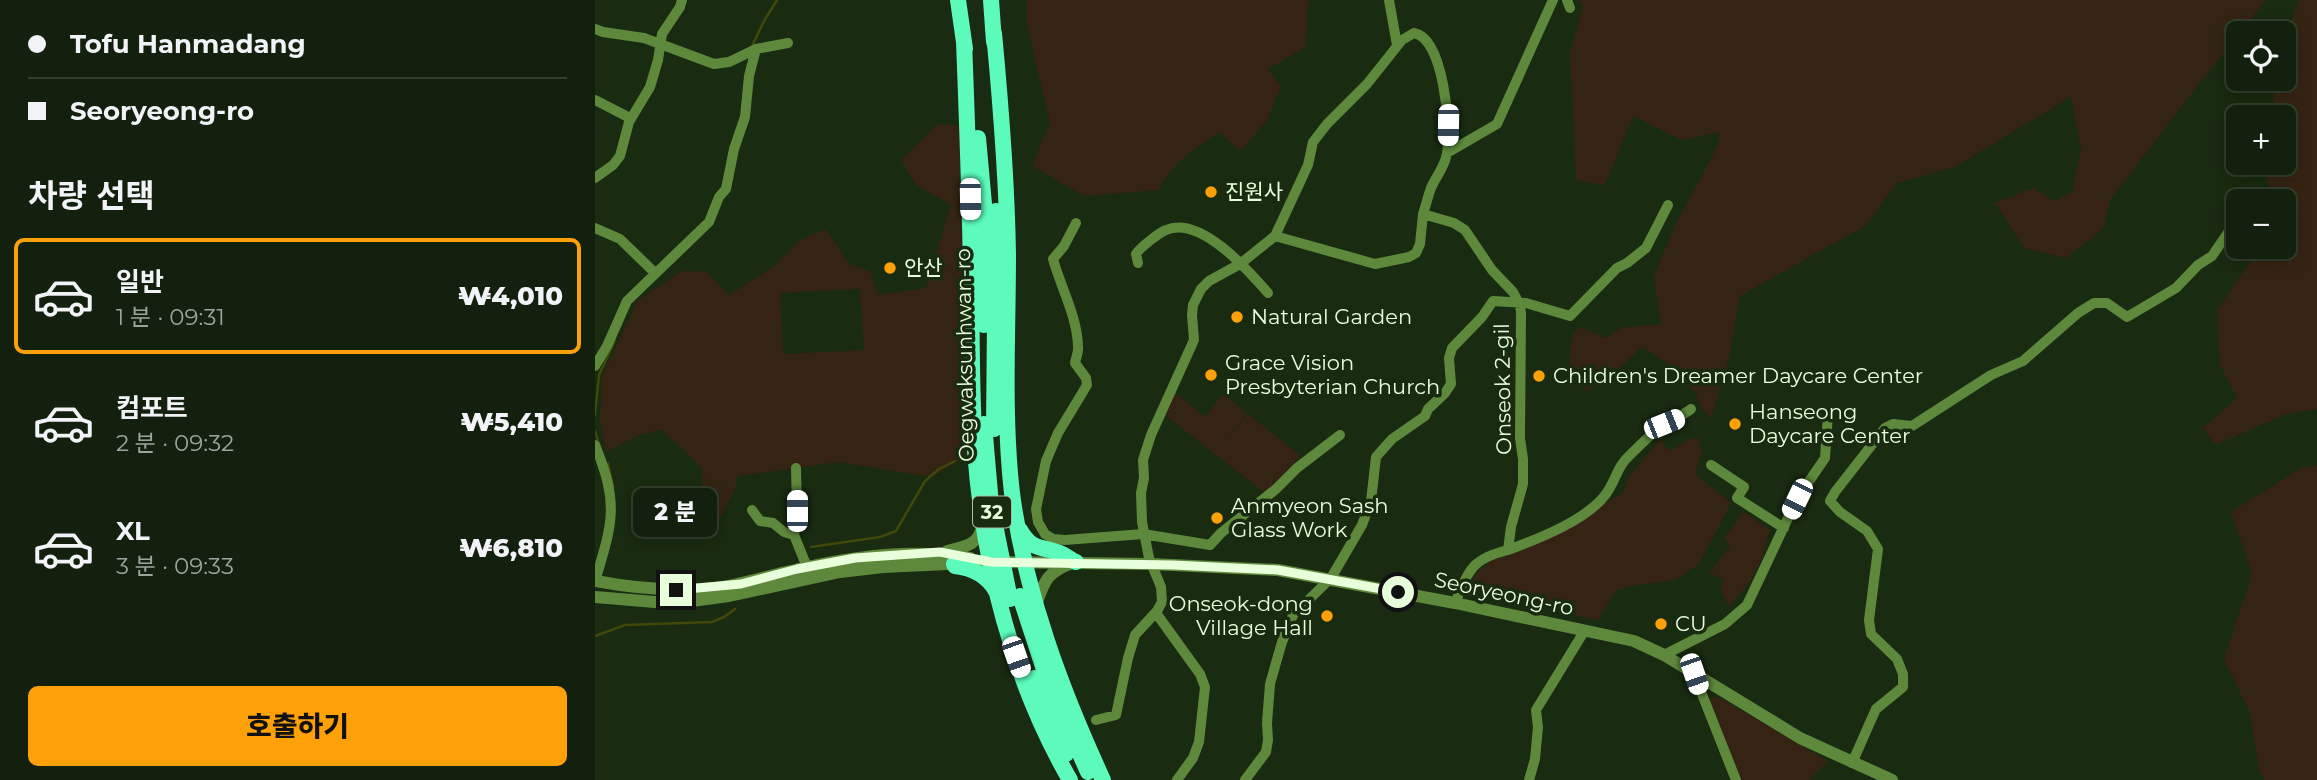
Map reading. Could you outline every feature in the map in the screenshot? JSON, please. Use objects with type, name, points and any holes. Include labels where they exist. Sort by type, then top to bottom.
[{"type":"highway","name":"Oegwaksunhwan-ro","points":[[958,0],[975,113],[984,204],[991,505],[1010,598],[1035,680],[1080,780]]},
{"type":"highway","name":"Oegwaksunhwan-ro","points":[[989,427],[996,205],[994,33],[991,0]]},
{"type":"highway","points":[[994,33],[1005,165],[1007,409],[1012,490],[1036,605],[1064,691],[1103,780]]},
{"type":"highway","points":[[964,41],[975,449],[984,518],[991,562],[1010,598],[1009,634],[1030,700],[1070,780]]},
{"type":"highway","points":[[1018,525],[1031,544],[1060,553],[1076,562]]},
{"type":"highway","points":[[945,560],[983,576],[1010,598]]},
{"type":"highway","name":"Oegwaksunhwan-ro","points":[[1010,598],[1071,737],[1093,780]]},
{"type":"street","points":[[595,178],[619,158],[630,118],[650,87],[663,32],[682,0]]},
{"type":"street","points":[[1389,0],[1397,45]]},
{"type":"street","points":[[1447,153],[1497,124],[1553,0]]},
{"type":"street","points":[[595,29],[644,38],[716,65],[756,49],[788,43]]},
{"type":"street","points":[[1096,720],[1116,715],[1135,635],[1156,613],[1163,597],[1143,534],[1143,460],[1151,435],[1194,340],[1193,305],[1205,284],[1240,264],[1275,236],[1308,164],[1313,142],[1367,84],[1406,36],[1416,33],[1423,36],[1431,47],[1445,94],[1447,153],[1444,166],[1431,187],[1416,253],[1375,264],[1275,236]]},
{"type":"street","points":[[595,366],[627,301],[709,222],[719,197],[726,189],[734,149],[745,117],[747,87],[756,49]]},
{"type":"street","points":[[595,100],[630,118]]},
{"type":"street","points":[[1245,780],[1266,752],[1270,684],[1293,615],[1331,578],[1362,525],[1371,501],[1375,459],[1380,451],[1392,439],[1425,416],[1451,384],[1449,358],[1452,348],[1482,317],[1490,302],[1519,303],[1570,316],[1617,268],[1646,248],[1668,205]]},
{"type":"street","name":"Onseok 2-gil","points":[[1423,214],[1454,223],[1465,230],[1489,266],[1519,303],[1523,484],[1511,527],[1509,550]]},
{"type":"street","points":[[1076,223],[1064,246],[1053,259],[1069,302],[1076,332],[1079,347],[1076,364],[1086,378],[1087,386],[1075,402],[1046,461],[1036,517],[1045,534],[1058,540],[1143,534],[1210,545],[1297,468],[1340,435]]},
{"type":"street","points":[[595,228],[620,239],[655,273]]},
{"type":"street","points":[[1138,263],[1136,254],[1148,242],[1166,229],[1182,228],[1205,234],[1268,293]]},
{"type":"street","points":[[1852,763],[1876,709],[1903,687],[1903,674],[1897,659],[1871,634],[1869,620],[1878,549],[1867,531],[1840,512],[1830,501],[1835,492],[1885,428],[1893,424],[1912,426],[1991,374],[2023,361],[2078,313],[2094,303],[2107,303],[2127,317],[2176,288],[2212,256],[2226,236]]},
{"type":"street","points":[[1455,603],[1477,562],[1491,554],[1509,550],[1551,533],[1595,506],[1607,494],[1619,466],[1630,454],[1664,424],[1682,417],[1691,409]]},
{"type":"street","points":[[1664,655],[1725,624],[1743,610],[1754,593],[1797,499],[1825,458],[1828,414]]},
{"type":"street","points":[[595,445],[607,476],[611,502],[610,529],[595,581]]},
{"type":"street","points":[[1711,465],[1744,488],[1737,499],[1784,528]]},
{"type":"street","points":[[796,468],[797,511],[794,535],[807,567]]},
{"type":"street","points":[[752,510],[760,521],[773,523],[784,532],[794,535]]},
{"type":"street","points":[[945,560],[975,541],[981,534],[984,518]]},
{"type":"street","name":"Seoryeong-ro","points":[[595,597],[719,587],[807,567],[877,556],[1278,570],[1331,578],[1634,641],[1664,655],[1800,737],[1892,780]]},
{"type":"street","name":"Seoryeong-ro","points":[[595,581],[629,594],[667,603],[704,600],[840,572],[945,560]]},
{"type":"street","points":[[1036,605],[1040,590],[1049,577],[1062,567],[1076,562]]},
{"type":"street","points":[[1156,613],[1200,674],[1205,687],[1199,743],[1193,758],[1177,780]]},
{"type":"street","points":[[1529,780],[1535,759],[1538,727],[1536,710],[1585,630]]},
{"type":"street","points":[[1694,674],[1736,780]]},
{"type":"street","points":[[1186,768],[1188,780]]},
{"type":"shaded area","points":[[1027,0],[1308,0],[1306,47],[1268,69],[1281,86],[1266,122],[1240,151],[1219,132],[1178,163],[1158,190],[1084,196],[1032,166],[1050,122],[1027,26]]},
{"type":"shaded area","points":[[1579,0],[2265,0],[2250,21],[2226,21],[2226,51],[2110,200],[2103,229],[2066,258],[2024,248],[1995,203],[2033,188],[2054,201],[2072,192],[2081,150],[2071,97],[1955,167],[1897,183],[1865,226],[1740,296],[1729,359],[1711,418],[1701,408],[1695,392],[1663,360],[1642,347],[1618,370],[1586,392],[1569,366],[1572,336],[1579,327],[1606,338],[1620,328],[1661,324],[1654,276],[1675,226],[1718,145],[1720,132],[1681,140],[1633,116],[1605,185],[1576,180],[1570,52],[1583,8]]},
{"type":"shaded area","points":[[2300,0],[2317,0],[2317,409],[2286,414],[2216,445],[2203,428],[2237,398],[2220,364],[2217,311],[2248,264],[2256,259],[2296,259],[2296,189],[2270,189],[2266,175],[2296,175],[2296,105],[2272,105],[2275,91],[2296,91],[2296,21],[2292,19]]},
{"type":"shaded area","points":[[938,124],[959,125],[968,212],[968,456],[932,477],[838,462],[738,476],[733,493],[710,538],[688,531],[703,494],[702,468],[661,429],[637,436],[606,452],[600,419],[602,377],[638,300],[682,271],[706,272],[729,295],[774,266],[799,241],[826,229],[849,264],[870,271],[878,295],[926,288],[951,205],[916,185],[901,160]],"holes":[[[860,289],[864,350],[783,354],[780,293]]]},
{"type":"shaded area","points":[[1175,393],[1204,418],[1223,394],[1247,413],[1218,449],[1248,414],[1301,456],[1265,493],[1166,416]]},
{"type":"shaded area","points":[[1692,438],[1698,438],[1702,451],[1695,474],[1731,503],[1699,564],[1675,580],[1630,586],[1616,591],[1598,620],[1465,591],[1477,572],[1493,560],[1530,547],[1623,493],[1630,475],[1661,439],[1665,448],[1672,450]]},
{"type":"shaded area","points":[[2317,465],[2317,780],[2264,780],[2259,770],[2250,713],[2224,659],[2252,574],[2231,512],[2301,468]]},
{"type":"shaded area","points":[[1744,512],[1770,530],[1762,559],[1752,579],[1729,607],[1720,589],[1724,579],[1709,573],[1730,546],[1724,538]]},
{"type":"shaded area","points":[[1717,696],[1828,761],[1809,780],[1742,780],[1710,707],[1709,699]]},
{"type":"waterway","points":[[752,46],[777,0]]},
{"type":"waterway","points":[[595,415],[599,375],[615,340]]},
{"type":"waterway","points":[[595,431],[599,444]]},
{"type":"waterway","points":[[811,547],[880,537],[896,531],[925,481],[939,469],[955,461]]},
{"type":"waterway","points":[[608,463],[613,487]]},
{"type":"waterway","points":[[595,636],[625,625],[712,622],[735,609]]},
{"type":"place","name":"진원사","points":[[1211,192]]},
{"type":"place","name":"안산","points":[[890,268]]},
{"type":"place","name":"Natural Garden","points":[[1237,317]]},
{"type":"place","name":"Grace Vision Presbyterian Church","points":[[1211,375]]},
{"type":"place","name":"Children's Dreamer Daycare Center","points":[[1539,376]]},
{"type":"place","name":"Hanseong Daycare Center","points":[[1735,424]]},
{"type":"place","name":"Anmyeon Sash Glass Work","points":[[1217,518]]},
{"type":"place","name":"Onseok-dong Village Hall","points":[[1327,616]]},
{"type":"place","name":"CU","points":[[1661,624]]},
{"type":"route","points":[[676,590],[741,584],[797,569],[855,558],[940,552],[991,562],[1236,566],[1331,578],[1398,592]]}]
